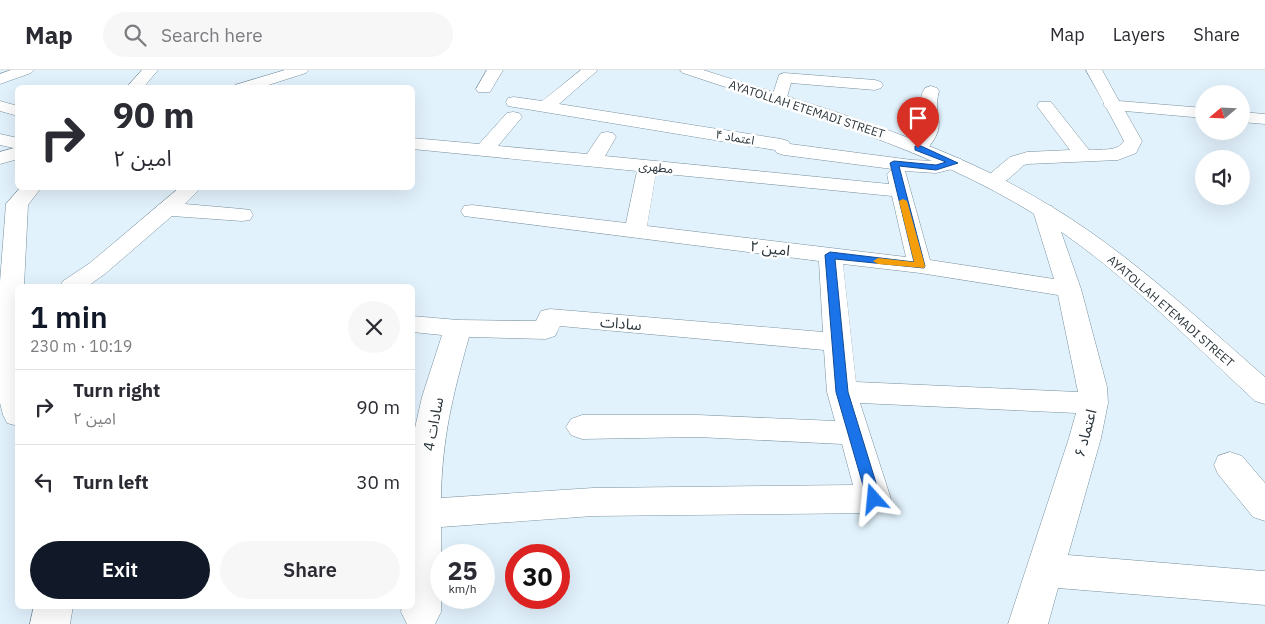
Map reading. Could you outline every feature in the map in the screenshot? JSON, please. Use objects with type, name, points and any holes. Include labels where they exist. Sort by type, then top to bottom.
[{"type":"street","points":[[0,79],[26,70]]},
{"type":"street","points":[[137,85],[150,70]]},
{"type":"street","points":[[251,85],[301,70]]},
{"type":"street","points":[[484,89],[495,70]]},
{"type":"street","points":[[545,107],[590,70]]},
{"type":"street","name":"AYATOLLAH ETEMADI STREET","points":[[688,70],[918,148],[954,163],[1044,211],[1090,242],[1138,279],[1265,394]]},
{"type":"street","points":[[992,182],[1017,161],[1027,158],[1118,154],[1129,149],[1133,141],[1111,105],[1094,70]]},
{"type":"street","points":[[779,100],[784,78],[874,85]]},
{"type":"street","points":[[918,148],[928,139],[933,126],[927,101],[931,91]]},
{"type":"street","points":[[1111,105],[1195,112]]},
{"type":"street","points":[[0,106],[15,110]]},
{"type":"street","points":[[1045,106],[1083,155]]},
{"type":"street","name":"اعتماد ۴","points":[[484,150],[513,109],[545,107],[782,145],[784,149],[802,152],[936,167],[954,163]]},
{"type":"street","points":[[1250,118],[1265,119]]},
{"type":"street","points":[[593,161],[608,137]]},
{"type":"street","points":[[0,139],[15,143]]},
{"type":"street","name":"مطهری","points":[[415,143],[900,191]]},
{"type":"street","points":[[0,158],[15,154]]},
{"type":"street","points":[[894,163],[920,266]]},
{"type":"street","points":[[636,231],[648,166]]},
{"type":"street","points":[[0,190],[15,189]]},
{"type":"street","points":[[15,395],[8,354],[9,324],[17,204],[28,190]]},
{"type":"street","points":[[74,284],[189,190]]},
{"type":"street","points":[[167,209],[242,215]]},
{"type":"street","name":"امین ۲","points":[[472,210],[920,266],[1069,289]]},
{"type":"street","name":"اعتماد ۶","points":[[1028,624],[1085,438],[1093,403],[1092,387],[1069,289],[1044,211]]},
{"type":"street","points":[[425,514],[499,505],[614,501],[874,499],[842,392],[830,255]]},
{"type":"street","name":"سادات","points":[[415,324],[458,328],[546,330],[550,317],[838,342]]},
{"type":"street","name":"سادات 4","points":[[421,612],[425,474],[429,434],[437,397],[458,328]]},
{"type":"street","points":[[842,392],[1093,403]]},
{"type":"street","points":[[582,427],[698,426],[853,433]]},
{"type":"street","points":[[1230,465],[1265,507]]},
{"type":"street","points":[[1045,570],[1263,588]]},
{"type":"street","points":[[50,624],[53,609]]},
{"type":"slow traffic","points":[[878,261],[920,266],[903,201]]},
{"type":"route","points":[[874,499],[842,392],[830,255],[920,266],[894,163],[936,167],[954,163],[918,148]]}]
